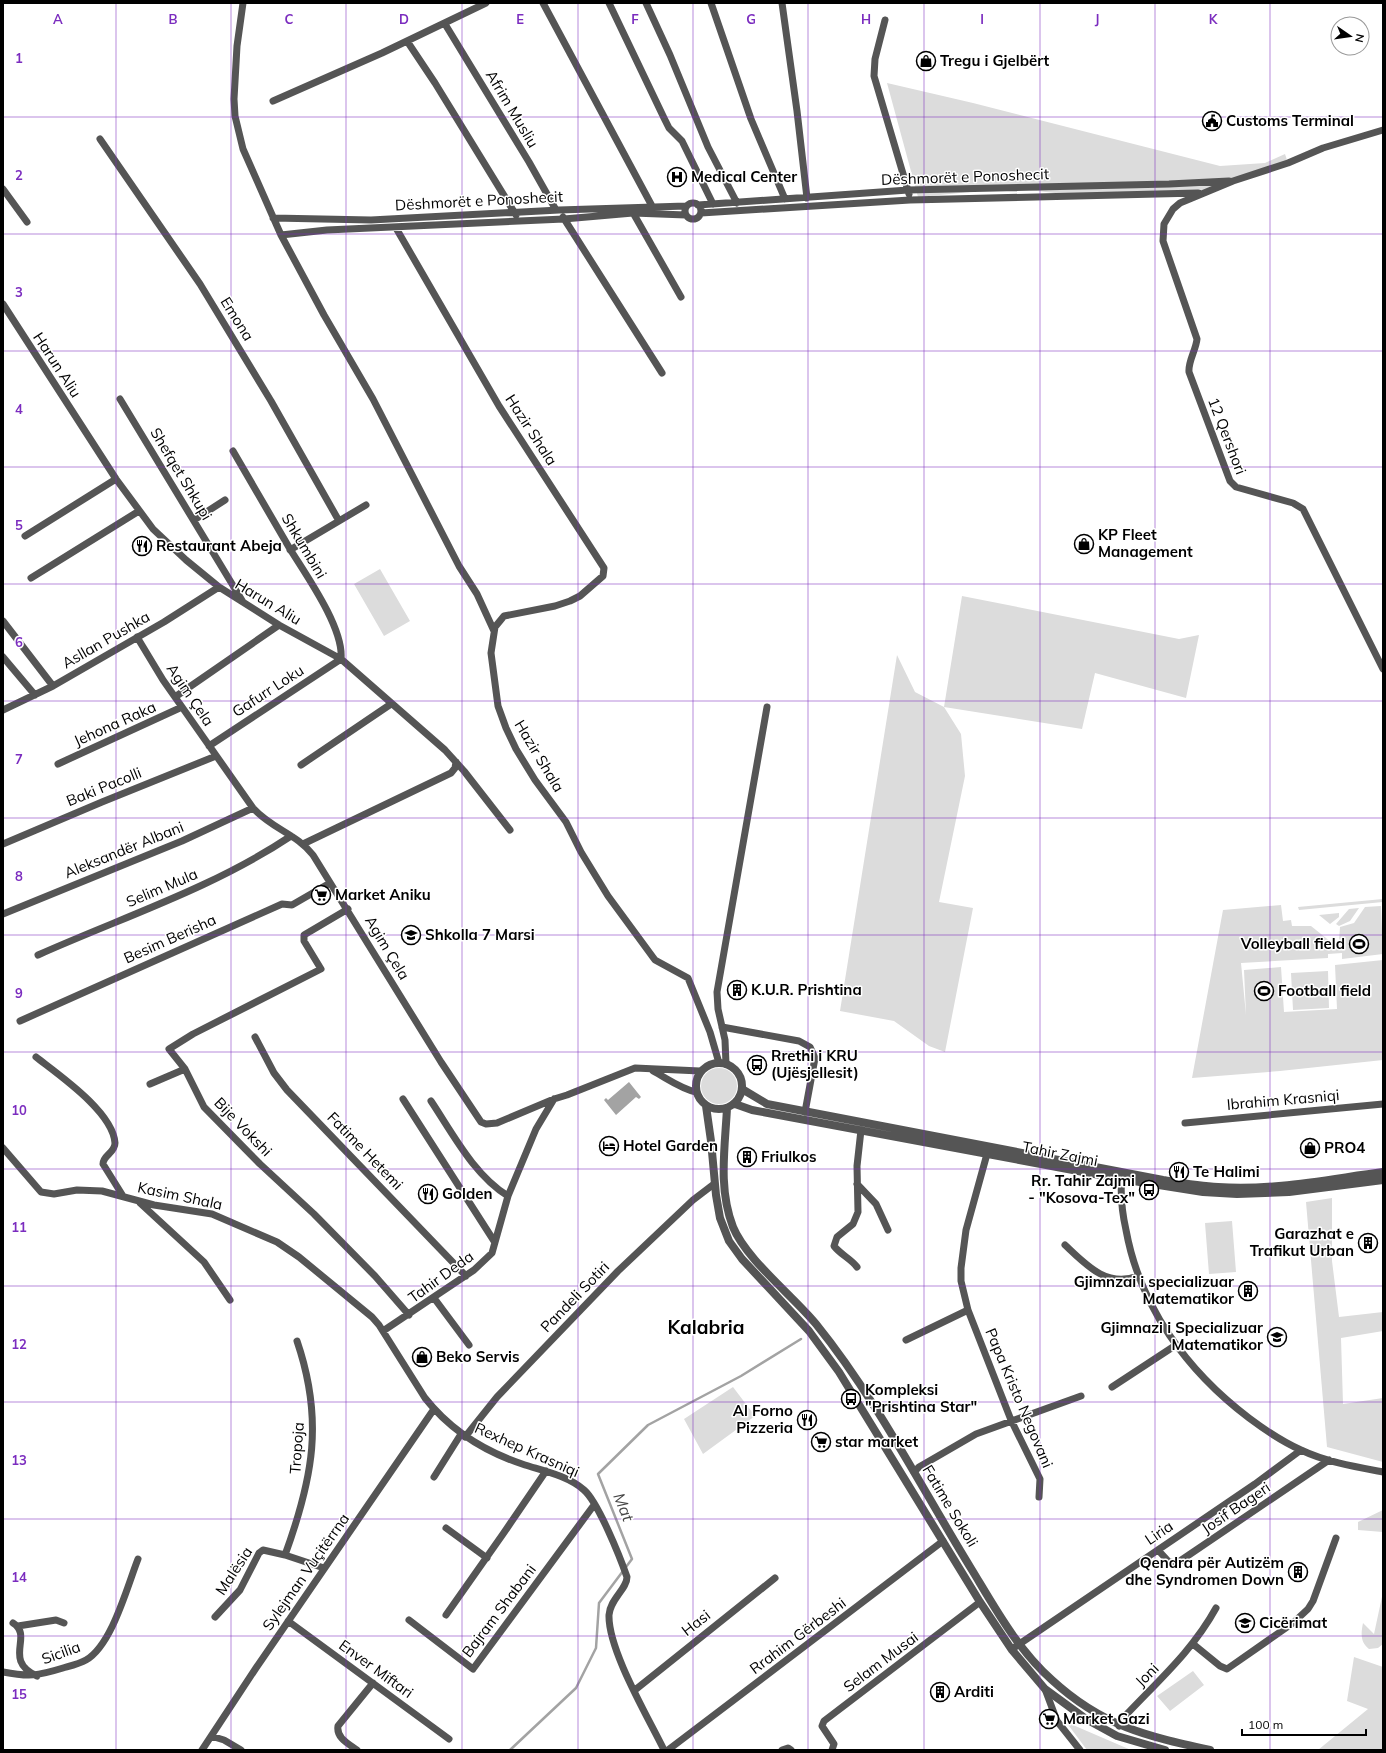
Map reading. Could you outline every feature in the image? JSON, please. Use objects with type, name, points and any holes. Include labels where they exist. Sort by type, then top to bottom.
[{"type":"street","points":[[243,3],[237,46],[235,116],[243,149],[281,235],[324,315],[373,399],[456,560],[477,594],[494,631]]},
{"type":"street","points":[[273,100],[407,42],[486,3]]},
{"type":"street","points":[[543,3],[652,206]]},
{"type":"street","points":[[609,3],[669,128],[682,141],[713,204]]},
{"type":"street","points":[[646,3],[670,54],[708,147],[737,203]]},
{"type":"street","points":[[711,3],[751,119],[786,199]]},
{"type":"street","points":[[782,3],[807,198]]},
{"type":"street","points":[[885,20],[875,59],[874,76],[910,200]]},
{"type":"street","name":"Afrim Musliu","points":[[445,24],[557,210],[662,373]]},
{"type":"street","points":[[407,42],[515,212],[517,221]]},
{"type":"street","name":"Dëshmorët e Ponoshecit","points":[[273,218],[356,220],[595,208],[686,215],[694,219],[701,213],[910,200],[1203,194],[1233,181],[1288,163],[1323,148],[1383,130]]},
{"type":"street","name":"Emona","points":[[100,139],[200,284],[271,401],[339,521]]},
{"type":"street","name":"Dëshmorët e Ponoshecit","points":[[281,235],[357,229],[564,219],[596,216],[652,206],[686,206],[694,203],[698,205],[737,203],[908,190],[1169,184],[1233,181]]},
{"type":"street","points":[[3,189],[27,222]]},
{"type":"street","name":"12 Qershori","points":[[1203,194],[1180,203],[1173,209],[1164,224],[1163,241],[1196,333],[1196,346],[1188,368],[1230,481],[1236,487],[1293,503],[1303,509],[1383,669]]},
{"type":"street","points":[[698,205],[701,213]]},
{"type":"street","points":[[686,206],[686,215]]},
{"type":"street","points":[[595,208],[596,216]]},
{"type":"street","points":[[632,210],[681,297]]},
{"type":"street","points":[[356,220],[357,229]]},
{"type":"street","name":"Hazir Shala","points":[[396,228],[499,406],[604,568],[603,576],[580,596],[555,606],[504,616],[495,627],[491,653],[498,706],[506,728],[516,749],[535,780],[566,822],[580,852],[608,896],[655,960],[688,978],[723,1063]]},
{"type":"street","name":"Harun Aliu","points":[[3,304],[116,479],[139,511],[168,544],[219,587],[244,604],[341,659],[391,704],[437,742],[456,762],[510,830]]},
{"type":"street","name":"Shefqet Shkupi","points":[[120,399],[244,604]]},
{"type":"street","name":"Shkumbini","points":[[233,451],[323,604],[340,641],[341,659]]},
{"type":"street","points":[[25,536],[116,479]]},
{"type":"street","points":[[194,520],[225,500]]},
{"type":"street","points":[[290,550],[366,505]]},
{"type":"street","points":[[31,578],[139,511]]},
{"type":"street","name":"Asllan Pushka","points":[[3,710],[53,686],[188,608],[219,587]]},
{"type":"street","points":[[3,621],[53,686]]},
{"type":"street","points":[[175,697],[279,625]]},
{"type":"street","name":"Agim Çela","points":[[137,637],[175,697],[253,808],[269,823],[303,844],[313,855],[348,909],[441,1062],[481,1122],[486,1124],[497,1123],[554,1099],[639,1067],[674,1082],[683,1089],[696,1092]]},
{"type":"street","points":[[3,657],[35,695]]},
{"type":"street","name":"Gafurr Loku","points":[[209,746],[341,659]]},
{"type":"street","points":[[301,765],[391,704]]},
{"type":"street","name":"Jehona Raka","points":[[58,764],[182,707]]},
{"type":"street","points":[[723,1063],[725,1040],[718,1008],[717,992],[767,707]]},
{"type":"street","name":"Baki Pacolli","points":[[3,844],[216,756]]},
{"type":"street","points":[[303,844],[451,773],[456,762]]},
{"type":"street","name":"Aleksandër Albani","points":[[3,914],[182,841],[253,808]]},
{"type":"street","name":"Selim Mula","points":[[38,955],[227,874],[264,854],[291,836]]},
{"type":"street","name":"Besim Berisha","points":[[20,1021],[282,904],[292,905],[330,883]]},
{"type":"street","name":"Bije Vokshi","points":[[348,909],[304,935],[303,938],[321,969],[192,1034],[169,1049],[185,1069],[204,1107],[260,1164],[314,1214],[375,1276],[409,1315]]},
{"type":"street","points":[[722,1027],[799,1041],[810,1047],[815,1058],[805,1112]]},
{"type":"street","name":"Fatime Hetemi","points":[[255,1037],[274,1074],[287,1090],[356,1159],[466,1276]]},
{"type":"street","points":[[36,1057],[76,1088],[95,1108],[108,1126],[114,1146],[112,1151],[104,1159],[103,1164],[123,1196]]},
{"type":"street","points":[[723,1063],[738,1073],[742,1089],[731,1106],[716,1109],[706,1106],[700,1100],[696,1092],[696,1083],[700,1071],[708,1065],[723,1063]]},
{"type":"street","points":[[150,1084],[185,1069]]},
{"type":"street","name":"Agim Çela","points":[[649,1070],[668,1071],[685,1069],[700,1071]]},
{"type":"street","name":"Tahir Zajmi","points":[[742,1089],[766,1104],[1203,1192],[1237,1194],[1289,1192],[1383,1180]]},
{"type":"street","points":[[403,1099],[494,1241]]},
{"type":"street","name":"Tahir Deda","points":[[383,1331],[466,1276],[492,1253],[494,1241],[500,1228],[508,1196],[536,1129],[554,1099]]},
{"type":"street","points":[[431,1101],[477,1167],[495,1187],[508,1196]]},
{"type":"street","name":"Ibrahim Krasniqi","points":[[1185,1122],[1383,1104]]},
{"type":"street","name":"Fatime Sokoli","points":[[706,1106],[712,1141],[714,1184],[722,1224],[734,1250],[798,1319],[832,1363],[980,1602],[1012,1650],[1045,1689],[1094,1724],[1117,1736],[1165,1750]]},
{"type":"street","name":"Tahir Zajmi","points":[[731,1106],[987,1154],[1122,1176],[1204,1186],[1237,1188],[1289,1184],[1383,1172]]},
{"type":"street","name":"Fatime Sokoli","points":[[731,1106],[723,1155],[724,1182],[729,1213],[738,1237],[749,1252],[806,1312],[828,1339],[914,1472],[962,1554],[1019,1644],[1052,1681],[1100,1715],[1119,1726],[1147,1735],[1210,1750]]},
{"type":"street","points":[[857,1267],[850,1258],[840,1254],[834,1246],[837,1237],[852,1224],[856,1218],[858,1202],[858,1150],[861,1130]]},
{"type":"street","name":"Kasim Shala","points":[[3,1148],[41,1192],[54,1194],[90,1189],[123,1196],[140,1202],[212,1214],[277,1242],[299,1257],[372,1317],[383,1331]]},
{"type":"street","name":"Papa Kristo Negovani","points":[[987,1154],[966,1230],[961,1262],[961,1281],[968,1310],[1011,1420],[1040,1479],[1039,1497]]},
{"type":"street","points":[[1122,1176],[1123,1214],[1132,1258],[1138,1276],[1150,1305],[1176,1345],[1204,1378],[1260,1426],[1301,1450],[1329,1460],[1383,1472]]},
{"type":"street","name":"Pandeli Sotiri","points":[[463,1435],[497,1397],[627,1262],[693,1200],[714,1184]]},
{"type":"street","points":[[857,1184],[876,1204],[888,1230]]},
{"type":"street","points":[[140,1202],[204,1262],[230,1300]]},
{"type":"street","points":[[1065,1245],[1083,1262],[1108,1278],[1120,1281],[1138,1276]]},
{"type":"street","points":[[434,1298],[469,1345]]},
{"type":"street","points":[[906,1340],[968,1310]]},
{"type":"street","name":"Rexhep Krasniqi","points":[[383,1331],[418,1387],[434,1409],[463,1435],[500,1455],[546,1471],[579,1486],[588,1494],[624,1570],[626,1582],[613,1602],[609,1616],[616,1650],[664,1750]]},
{"type":"street","name":"Tropoja","points":[[284,1555],[305,1493],[312,1452],[310,1386],[297,1341]]},
{"type":"street","points":[[1112,1387],[1176,1345]]},
{"type":"street","points":[[914,1472],[919,1467],[976,1434],[1011,1420],[1053,1407],[1081,1396]]},
{"type":"street","name":"Sylejman Vuçitërrna","points":[[202,1750],[324,1568],[434,1409]]},
{"type":"street","name":"Rexhep Krasniqi","points":[[434,1477],[463,1435]]},
{"type":"street","name":"Liria","points":[[1012,1650],[1301,1450]]},
{"type":"street","name":"Josif Bageri","points":[[1158,1550],[1169,1562],[1177,1563],[1329,1460]]},
{"type":"street","points":[[446,1615],[546,1471]]},
{"type":"street","name":"Bajram Shabani","points":[[409,1620],[473,1670],[594,1505]]},
{"type":"street","points":[[446,1528],[486,1558]]},
{"type":"street","points":[[1193,1644],[1220,1666],[1227,1669],[1293,1623],[1308,1609],[1313,1601],[1336,1538]]},
{"type":"street","name":"Rrahim Gërbeshi","points":[[668,1750],[943,1541]]},
{"type":"street","name":"Malësia","points":[[215,1617],[240,1590],[259,1553],[267,1550],[324,1568]]},
{"type":"street","name":"Sicilia","points":[[3,1672],[22,1676],[37,1676],[85,1661],[95,1653],[109,1635],[138,1559]]},
{"type":"street","name":"Hasi","points":[[635,1690],[775,1578]]},
{"type":"street","name":"Selam Musai","points":[[832,1750],[834,1744],[822,1726],[824,1721],[980,1602]]},
{"type":"street","name":"Joni","points":[[1119,1726],[1126,1715],[1193,1644],[1216,1608]]},
{"type":"street","points":[[37,1676],[24,1669],[21,1664],[19,1658],[21,1632],[16,1625],[56,1620],[64,1623]]},
{"type":"street","name":"Enver Miftari","points":[[288,1621],[449,1739]]},
{"type":"street","points":[[358,1750],[338,1734],[338,1726],[373,1683]]},
{"type":"street","points":[[1045,1689],[1057,1721],[1080,1750]]},
{"type":"street","points":[[1094,1724],[1100,1715]]},
{"type":"street","points":[[211,1736],[224,1740],[241,1750]]},
{"type":"street","points":[[782,1750],[788,1748],[791,1750]]},
{"type":"shaded area","points":[[887,83],[973,103],[1220,166],[1265,163],[1285,154],[1288,163],[1201,195],[1063,194],[1012,188],[918,197]]},
{"type":"shaded area","points":[[380,569],[410,621],[384,636],[354,584]]},
{"type":"shaded area","points":[[962,596],[1179,639],[1199,635],[1186,698],[1095,673],[1082,729],[944,707]]},
{"type":"shaded area","points":[[897,655],[915,692],[944,707],[961,734],[965,776],[939,902],[973,908],[945,1052],[929,1046],[894,1021],[840,1011]]},
{"type":"shaded area","points":[[1383,899],[1383,902],[1299,910],[1298,907]]},
{"type":"shaded area","points":[[1281,905],[1283,921],[1291,920],[1292,926],[1311,926],[1331,942],[1339,941],[1340,927],[1354,923],[1365,907],[1381,906],[1383,954],[1342,959],[1342,953],[1328,954],[1328,958],[1241,963],[1246,1015],[1244,970],[1281,967],[1284,1012],[1337,1009],[1335,965],[1383,960],[1383,1060],[1280,1071],[1192,1078],[1223,910]]},
{"type":"shaded area","points":[[1359,908],[1350,921],[1339,926],[1336,924],[1349,909]]},
{"type":"shaded area","points":[[1339,913],[1339,917],[1330,924],[1319,915]]},
{"type":"shaded area","points":[[1328,971],[1329,1008],[1293,1010],[1291,973]]},
{"type":"shaded area","points":[[723,1068],[732,1073],[736,1079],[736,1093],[732,1099],[723,1104],[715,1104],[706,1099],[702,1093],[701,1082],[706,1073],[712,1069]]},
{"type":"shaded area","points":[[629,1082],[641,1097],[639,1099],[636,1097],[616,1115],[604,1100],[606,1098],[608,1100]]},
{"type":"shaded area","points":[[1332,1198],[1332,1261],[1339,1317],[1383,1312],[1383,1331],[1341,1338],[1343,1404],[1383,1398],[1383,1462],[1327,1447],[1306,1202]]},
{"type":"shaded area","points":[[1232,1221],[1236,1272],[1209,1274],[1205,1223]]},
{"type":"shaded area","points":[[733,1387],[755,1416],[703,1454],[684,1419]]},
{"type":"shaded area","points":[[1383,1510],[1383,1532],[1358,1530],[1358,1522]]},
{"type":"shaded area","points":[[1383,1592],[1383,1644],[1378,1648],[1369,1649],[1364,1643],[1362,1637],[1363,1623],[1374,1634]]},
{"type":"shaded area","points":[[1354,1657],[1383,1667],[1383,1750],[1318,1750],[1368,1709],[1347,1701]]},
{"type":"shaded area","points":[[1193,1671],[1204,1685],[1170,1711],[1157,1696]]},
{"type":"shaded area","points":[[1066,1722],[1131,1750],[1087,1750]]},
{"type":"waterway","name":"Mat","points":[[510,1750],[576,1688],[596,1648],[599,1603],[632,1559],[598,1474],[648,1425],[741,1376],[801,1339]]},
{"type":"place","name":"Tregu i Gjelbërt","points":[[926,61]]},
{"type":"place","name":"Customs Terminal","points":[[1212,121]]},
{"type":"place","name":"Medical Center","points":[[677,177]]},
{"type":"place","name":"KP Fleet Management","points":[[1084,544]]},
{"type":"place","name":"Restaurant Abeja","points":[[142,546]]},
{"type":"place","name":"Market Aniku","points":[[321,895]]},
{"type":"place","name":"Shkolla 7 Marsi","points":[[411,935]]},
{"type":"place","name":"Volleyball field","points":[[1359,944]]},
{"type":"place","name":"K.U.R. Prishtina","points":[[737,990]]},
{"type":"place","name":"Football field","points":[[1264,991]]},
{"type":"place","name":"Rrethi i KRU (Ujësjellesit)","points":[[757,1065]]},
{"type":"place","name":"Hotel Garden","points":[[609,1146]]},
{"type":"place","name":"PRO4","points":[[1310,1148]]},
{"type":"place","name":"Friulkos","points":[[747,1157]]},
{"type":"place","name":"Te Halimi","points":[[1179,1172]]},
{"type":"place","name":"Rr. Tahir Zajmi - \"Kosova-Tex\"","points":[[1149,1190]]},
{"type":"place","name":"Golden","points":[[428,1194]]},
{"type":"place","name":"Garazhat e Trafikut Urban","points":[[1368,1243]]},
{"type":"place","name":"Gjimnzai i specializuar Matematikor","points":[[1248,1291]]},
{"type":"place","name":"Gjimnazi i Specializuar Matematikor","points":[[1277,1337]]},
{"type":"place","name":"Beko Servis","points":[[422,1357]]},
{"type":"place","name":"Kompleksi \"Prishtina Star\"","points":[[851,1399]]},
{"type":"place","name":"Al Forno Pizzeria","points":[[807,1420]]},
{"type":"place","name":"star market","points":[[821,1442]]},
{"type":"place","name":"Qendra për Autizëm dhe Syndromen Down","points":[[1298,1572]]},
{"type":"place","name":"Cicërimat","points":[[1245,1623]]},
{"type":"place","name":"Arditi","points":[[940,1692]]},
{"type":"place","name":"Market Gazi","points":[[1049,1719]]},
{"type":"district","name":"Kalabria","points":[[706,1327]]}]
